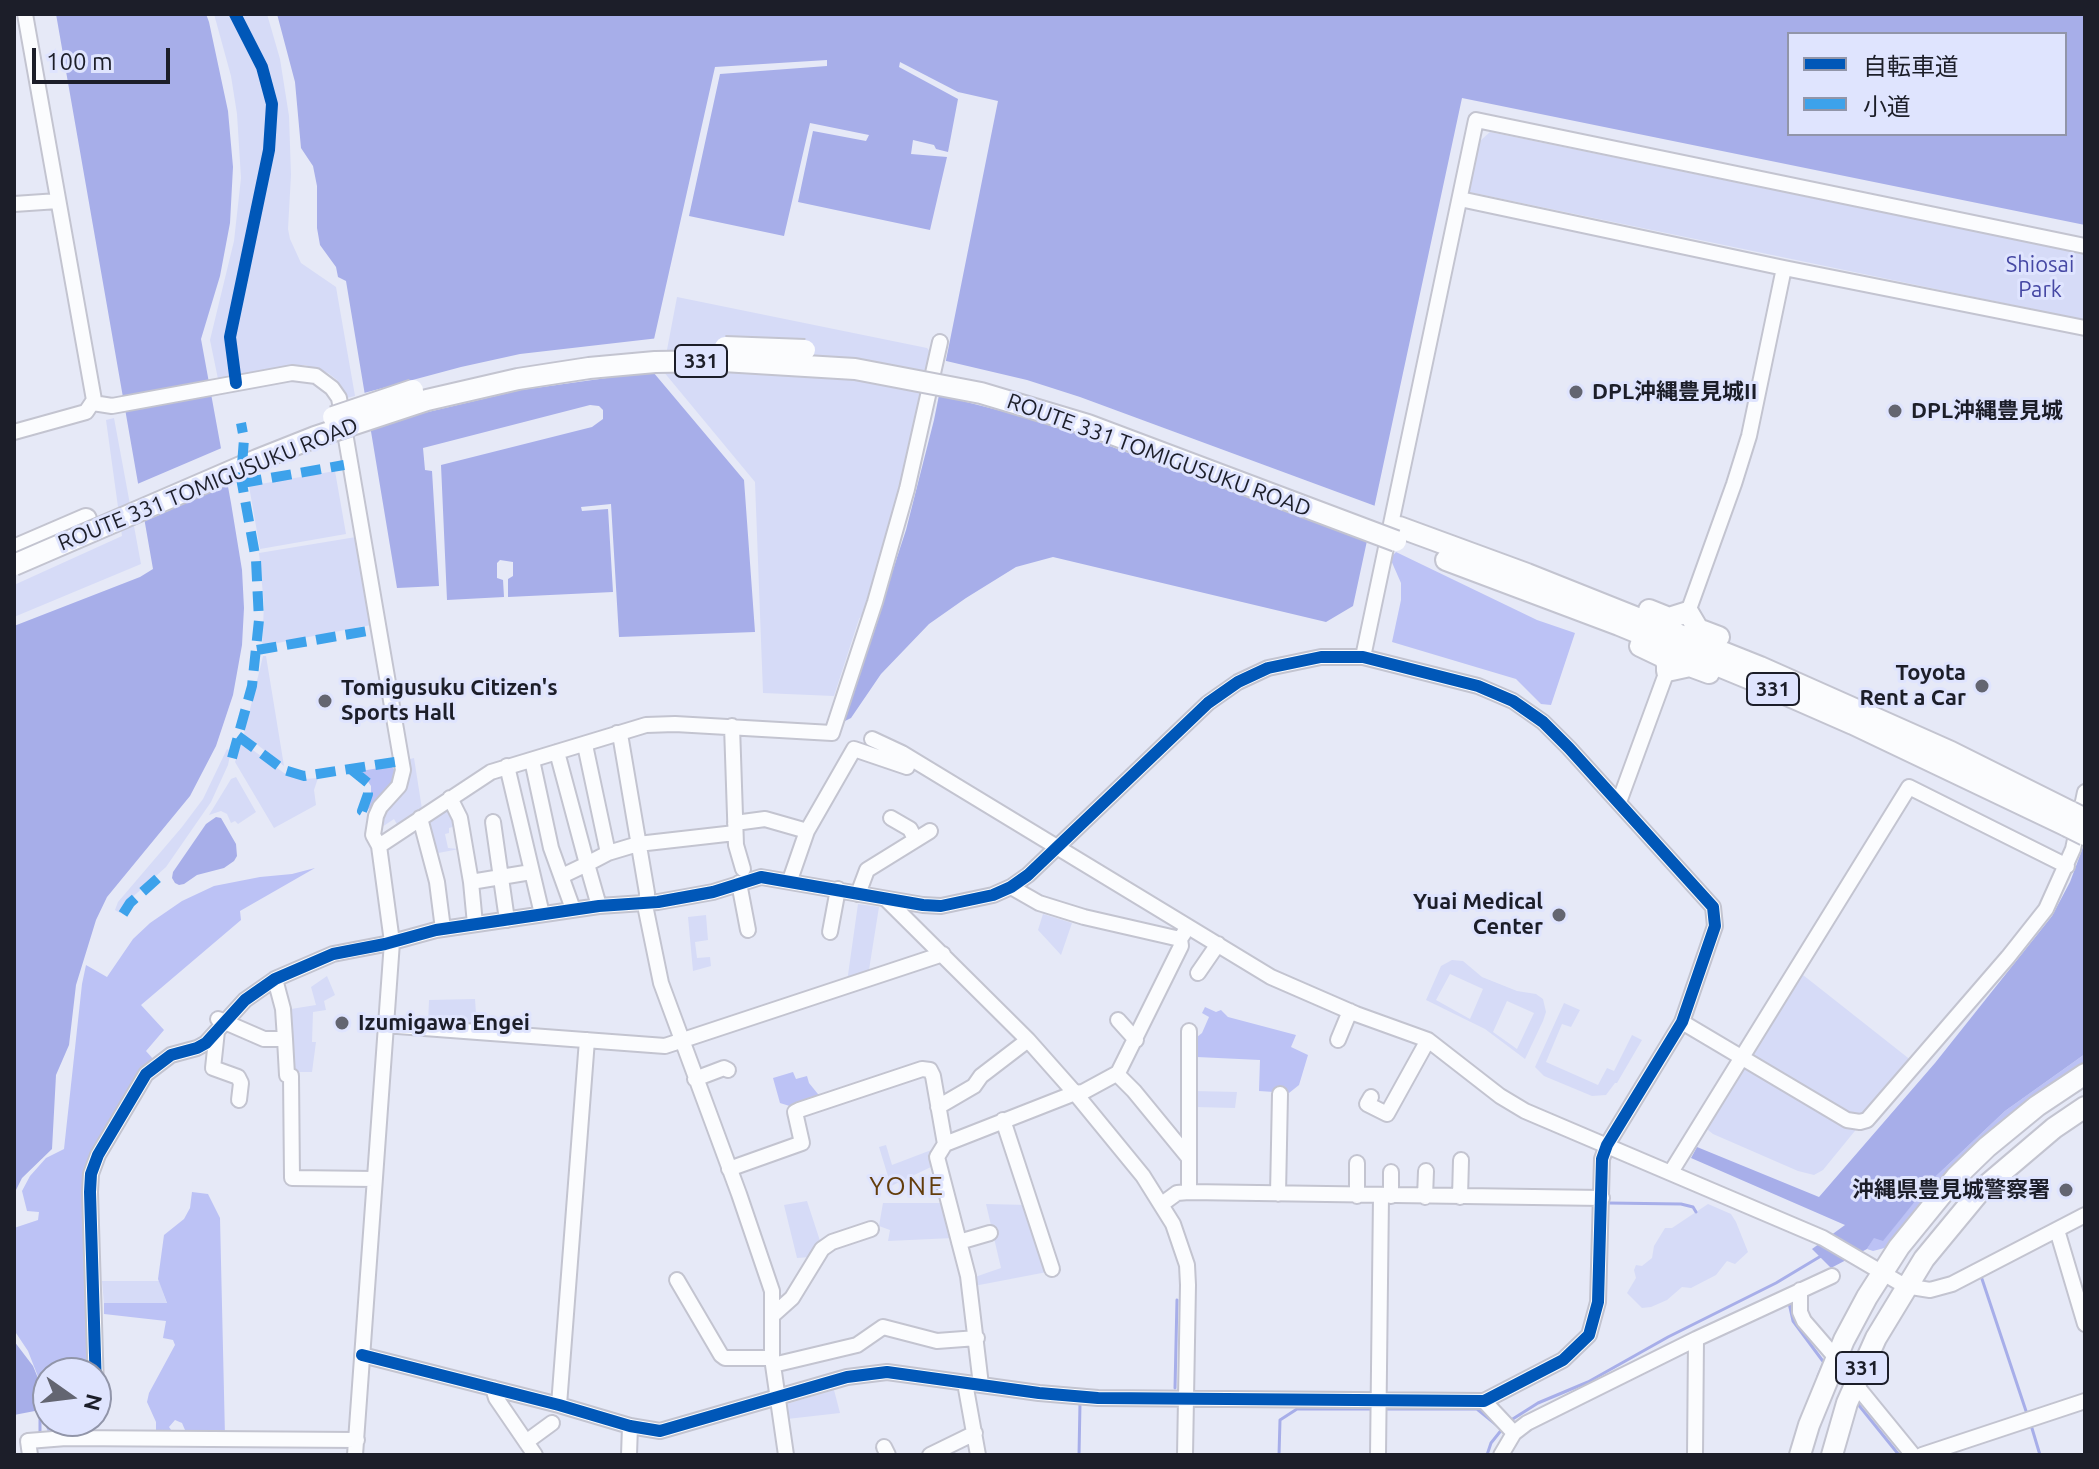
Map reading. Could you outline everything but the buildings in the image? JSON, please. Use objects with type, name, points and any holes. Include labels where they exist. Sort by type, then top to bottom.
[{"type":"highway","name":"ROUTE 331 TOMIGUSUKU ROAD","points":[[14,550],[264,442],[373,402],[514,366],[573,357],[720,347],[828,352],[887,360],[1032,393],[1190,447],[1397,534]]},
{"type":"highway","name":"ROUTE 331 TOMIGUSUKU ROAD","points":[[14,565],[315,437],[427,400],[518,379],[688,361],[824,366],[882,373],[981,393],[1088,425],[1397,534],[1849,704],[1992,772],[2077,823]]},
{"type":"highway","points":[[1522,582],[1549,575],[1669,618],[1688,612],[1698,629],[1775,662],[1849,704]]},
{"type":"highway","points":[[1522,582],[1572,620],[1655,653],[1667,663],[1667,671],[1690,666],[1699,669],[1850,733],[1943,777],[2022,804]]},
{"type":"highway","name":"ROUTE 331 TOMIGUSUKU ROAD","points":[[1522,582],[1853,724],[2022,804],[2077,823]]},
{"type":"highway","name":"331","points":[[1800,1455],[1836,1358],[1881,1274],[1916,1225],[1956,1177],[2018,1121],[2085,1074]]},
{"type":"highway","name":"331","points":[[1832,1455],[1855,1384],[1905,1286],[1981,1190],[2054,1128],[2085,1107]]},
{"type":"street","points":[[14,432],[86,412],[93,403],[25,14]]},
{"type":"street","points":[[1363,657],[1476,120],[2085,246]]},
{"type":"street","points":[[1460,199],[2085,328]]},
{"type":"street","points":[[14,204],[58,201]]},
{"type":"street","points":[[1688,612],[1749,436],[1784,268]]},
{"type":"street","points":[[379,846],[491,772],[617,733],[660,724],[832,733],[875,602],[907,489],[940,342]]},
{"type":"street","points":[[30,1455],[28,1441],[66,1438],[356,1448],[392,942],[379,846],[373,835],[380,807],[399,786],[403,770],[339,398],[324,381],[307,374],[292,373],[122,404],[102,406],[93,403]]},
{"type":"street","points":[[95,1357],[91,1174],[98,1155],[146,1074],[157,1063],[171,1055],[202,1046],[219,1024],[245,1000],[275,979],[333,954],[443,929],[573,909],[683,898],[741,876],[790,880],[923,905],[962,902],[1011,887],[1194,715],[1230,687],[1284,663],[1321,657],[1363,657],[1478,686],[1513,701],[1556,734],[1713,907],[1715,926],[1682,1022],[1607,1145],[1602,1159],[1598,1302],[1589,1335],[1563,1360],[1484,1401],[1098,1398],[887,1372],[847,1377],[660,1431],[630,1426],[362,1355]]},
{"type":"street","points":[[1619,802],[1667,671]]},
{"type":"street","points":[[732,726],[735,828],[748,930]]},
{"type":"street","points":[[617,733],[621,740],[647,893],[645,903],[654,958],[772,1291],[772,1356],[786,1455]]},
{"type":"street","points":[[872,739],[902,753],[1057,847],[1184,932]]},
{"type":"street","points":[[585,745],[608,853]]},
{"type":"street","points":[[790,880],[807,831],[854,749],[907,767]]},
{"type":"street","points":[[557,752],[599,906]]},
{"type":"street","points":[[532,760],[551,848],[573,909]]},
{"type":"street","points":[[507,766],[542,914]]},
{"type":"street","points":[[1671,1172],[1909,787],[2067,866]]},
{"type":"street","points":[[1682,1022],[1847,1120],[1867,1120],[2046,909],[2073,849],[2085,792]]},
{"type":"street","points":[[450,798],[460,818],[475,924]]},
{"type":"street","points":[[562,876],[608,853],[638,844],[735,828],[765,812],[807,831]]},
{"type":"street","points":[[420,818],[437,882],[443,929]]},
{"type":"street","points":[[891,818],[910,829],[915,839]]},
{"type":"street","points":[[493,822],[507,920]]},
{"type":"street","points":[[858,894],[867,870],[930,831]]},
{"type":"street","points":[[471,882],[531,872]]},
{"type":"street","points":[[1011,887],[1061,911],[1184,932],[1218,944],[1283,983],[1428,1040],[1512,1104],[1823,1238],[1881,1274],[1917,1290],[1938,1289],[1974,1273],[2085,1215]]},
{"type":"street","points":[[830,932],[838,889]]},
{"type":"street","points":[[887,900],[1028,1040],[1075,1093],[1143,1176],[1173,1224],[1187,1265],[1189,1310],[1185,1455]]},
{"type":"street","points":[[923,905],[921,925],[924,936]]},
{"type":"street","points":[[981,1385],[968,1276],[937,1157],[945,1144],[1083,1092],[1117,1074],[1181,946],[1184,932]]},
{"type":"street","points":[[1198,973],[1218,944]]},
{"type":"street","points":[[384,1025],[665,1046],[943,954]]},
{"type":"street","points":[[275,979],[283,1009],[287,1075],[291,1076],[292,1178],[374,1179]]},
{"type":"street","points":[[1338,1040],[1350,1011]]},
{"type":"street","points":[[1118,1020],[1136,1040]]},
{"type":"street","points":[[219,1024],[264,1039],[285,1039]]},
{"type":"street","points":[[219,1024],[213,1068],[238,1077],[241,1083],[239,1100]]},
{"type":"street","points":[[1189,1031],[1189,1192]]},
{"type":"street","points":[[559,1405],[587,1040]]},
{"type":"street","points":[[938,1107],[974,1086],[981,1076],[1028,1040]]},
{"type":"street","points":[[1371,1097],[1367,1104],[1387,1114],[1428,1040]]},
{"type":"street","points":[[695,1079],[724,1068],[728,1070]]},
{"type":"street","points":[[729,1169],[802,1143],[795,1112],[922,1069],[930,1070],[933,1076],[945,1144]]},
{"type":"street","points":[[1117,1074],[1189,1158]]},
{"type":"street","points":[[1278,1194],[1280,1094]]},
{"type":"street","points":[[1003,1120],[1052,1269]]},
{"type":"street","points":[[1460,1197],[1461,1160]]},
{"type":"street","points":[[1357,1163],[1357,1196]]},
{"type":"street","points":[[1425,1197],[1426,1171]]},
{"type":"street","points":[[1378,1455],[1386,1196],[1391,1172]]},
{"type":"street","points":[[1162,1204],[1177,1193],[1189,1192],[1602,1198]]},
{"type":"street","points":[[773,1315],[792,1298],[822,1249],[832,1242],[871,1229]]},
{"type":"street","points":[[2057,1230],[2085,1324]]},
{"type":"street","points":[[959,1242],[990,1233]]},
{"type":"street","points":[[1501,1455],[1514,1433],[1527,1423],[1832,1276]]},
{"type":"street","points":[[677,1280],[725,1358],[772,1356],[857,1345],[883,1327],[946,1342],[977,1338]]},
{"type":"street","points":[[1798,1291],[1804,1321],[1836,1358]]},
{"type":"street","points":[[1695,1455],[1696,1339]]},
{"type":"street","points":[[772,1356],[789,1346]]},
{"type":"street","points":[[965,1383],[978,1455]]},
{"type":"street","points":[[1855,1384],[1913,1455]]},
{"type":"street","points":[[493,1388],[496,1398],[535,1455]]},
{"type":"street","points":[[1484,1401],[1514,1433]]},
{"type":"street","points":[[1922,1455],[2085,1401]]},
{"type":"street","points":[[526,1442],[552,1423]]},
{"type":"street","points":[[629,1455],[630,1426]]},
{"type":"street","points":[[930,1455],[975,1433]]},
{"type":"green space","points":[[214,14],[267,14],[280,59],[289,116],[290,239],[301,263],[336,287],[355,396],[347,398],[337,380],[328,373],[305,365],[218,379],[210,340],[234,241],[241,178],[231,76]]},
{"type":"green space","name":"Shiosai Park","points":[[1490,132],[2085,254],[2085,320],[1469,192],[1480,141]]},
{"type":"green space","points":[[677,297],[927,348],[932,354],[869,605],[859,619],[834,696],[763,693],[755,482],[663,371]]},
{"type":"green space","points":[[114,418],[141,564],[14,617],[14,585],[122,536],[106,420]]},
{"type":"green space","points":[[335,471],[346,534],[260,549],[249,486]]},
{"type":"green space","points":[[356,537],[371,625],[262,646],[264,605],[259,553]]},
{"type":"green space","points":[[263,656],[266,656],[284,766],[244,734]]},
{"type":"green space","points":[[242,742],[284,773],[305,779],[318,778],[314,790],[316,805],[274,828],[235,762]]},
{"type":"green space","points":[[227,749],[231,751],[228,765],[211,802],[166,867],[127,902],[120,913],[115,910],[118,902],[203,799]]},
{"type":"green space","points":[[414,758],[422,809],[398,826],[394,819],[382,827],[385,809],[407,785],[410,759]]},
{"type":"green space","points":[[236,777],[256,812],[238,824],[235,821],[231,823],[227,814],[221,811],[209,815],[231,779]]},
{"type":"green space","points":[[447,807],[456,826],[449,828],[449,833],[445,834],[448,848],[459,849],[433,854],[423,822]]},
{"type":"green space","points":[[858,904],[879,907],[868,976],[847,982]]},
{"type":"green space","points":[[1043,914],[1072,923],[1061,955],[1038,930]]},
{"type":"green space","points":[[706,915],[708,940],[695,942],[697,958],[710,957],[711,966],[693,971],[688,917]]},
{"type":"green space","points":[[1452,960],[1463,961],[1482,977],[1543,999],[1546,1012],[1525,1059],[1485,1029],[1426,1000],[1441,966]],"holes":[[[1450,974],[1483,989],[1470,1019],[1436,1000]],[[1507,1001],[1534,1013],[1517,1049],[1493,1032]]]},
{"type":"green space","points":[[1803,975],[1912,1061],[1823,1170],[1814,1175],[1798,1171],[1708,1130],[1708,1124]]},
{"type":"green space","points":[[327,976],[335,995],[324,1001],[326,1010],[313,1012],[312,1042],[316,1042],[312,1072],[291,1072],[291,1009],[316,1005],[311,987]]},
{"type":"green space","points":[[475,999],[477,1028],[428,1025],[429,1000]]},
{"type":"green space","points":[[1564,1003],[1580,1010],[1571,1027],[1562,1024],[1546,1062],[1598,1085],[1607,1068],[1614,1071],[1632,1035],[1642,1040],[1617,1083],[1606,1095],[1592,1096],[1544,1076],[1535,1067]]},
{"type":"green space","points":[[1194,1091],[1237,1092],[1235,1108],[1196,1107]]},
{"type":"green space","points":[[886,1145],[892,1165],[934,1149],[931,1167],[891,1186],[879,1147]]},
{"type":"green space","points":[[807,1201],[822,1247],[810,1257],[797,1258],[784,1205]]},
{"type":"green space","points":[[883,1203],[944,1203],[953,1238],[888,1241],[890,1230],[879,1226]]},
{"type":"green space","points":[[986,1204],[1028,1205],[1047,1272],[974,1286],[972,1278],[1001,1268]]},
{"type":"green space","points":[[1708,1204],[1731,1214],[1748,1252],[1735,1264],[1727,1261],[1716,1275],[1691,1288],[1682,1287],[1667,1300],[1642,1308],[1627,1293],[1636,1278],[1636,1265],[1642,1266],[1652,1258],[1654,1246],[1665,1228],[1672,1228]]},
{"type":"green space","points":[[102,1281],[159,1281],[167,1304],[104,1303]]},
{"type":"green space","points":[[834,1390],[840,1413],[787,1419],[783,1405]]},
{"type":"shaded area","points":[[56,14],[206,14],[209,22],[228,111],[233,167],[230,223],[220,276],[201,339],[242,570],[244,608],[242,645],[233,695],[216,746],[190,796],[107,897],[96,920],[76,985],[69,1045],[56,1075],[52,1149],[22,1178],[14,1194],[14,626],[140,577],[153,569]]},
{"type":"shaded area","points":[[277,14],[2085,14],[2085,225],[1462,98],[1353,606],[1326,622],[1053,557],[1016,567],[929,624],[881,674],[851,718],[843,722],[906,530],[934,420],[998,101],[958,92],[900,62],[899,67],[958,99],[948,152],[913,140],[911,154],[947,157],[930,230],[798,202],[813,131],[866,141],[869,135],[810,123],[784,236],[689,216],[720,74],[827,66],[827,60],[715,67],[648,366],[744,480],[755,632],[619,637],[611,504],[581,507],[582,511],[608,509],[613,592],[508,597],[508,579],[513,576],[513,562],[500,560],[497,563],[497,578],[503,580],[504,597],[447,600],[441,465],[592,427],[603,419],[603,410],[599,406],[590,405],[423,448],[425,470],[432,471],[439,586],[397,588],[346,281],[338,277],[336,267],[320,245],[317,186],[313,166],[301,148],[295,82]]},
{"type":"shaded area","points":[[1396,552],[1537,620],[1575,633],[1551,705],[1541,704],[1516,679],[1392,642],[1401,600],[1401,583],[1390,558]]},
{"type":"shaded area","points":[[391,766],[396,771],[392,783],[367,811],[371,786],[361,771]]},
{"type":"shaded area","points":[[216,817],[221,818],[236,844],[234,861],[224,868],[197,875],[184,884],[175,883],[173,872],[206,824]]},
{"type":"shaded area","points":[[2085,842],[2085,1054],[2005,1111],[1934,1178],[1883,1241],[1874,1238],[1867,1249],[1831,1268],[1812,1249],[1845,1225],[1691,1158],[1697,1147],[1819,1197],[1935,1063],[2052,916],[2070,882]]},
{"type":"shaded area","points":[[315,868],[240,911],[241,920],[141,1005],[164,1030],[146,1051],[154,1060],[94,1157],[95,1357],[32,1357],[32,1361],[14,1330],[14,1228],[38,1220],[39,1212],[27,1211],[22,1191],[46,1158],[64,1149],[86,965],[107,977],[133,939],[150,923],[182,901],[214,886]]},
{"type":"shaded area","points":[[1205,1007],[1216,1012],[1221,1010],[1228,1017],[1296,1035],[1291,1047],[1308,1055],[1299,1085],[1289,1093],[1259,1091],[1260,1060],[1197,1057],[1197,1037],[1209,1017],[1202,1013]]},
{"type":"shaded area","points":[[2085,1054],[2085,1063],[2009,1116],[1970,1150],[1892,1246],[1873,1251],[1867,1249],[1874,1237],[1883,1240],[1934,1178],[2005,1111]]},
{"type":"shaded area","points":[[793,1072],[796,1079],[807,1076],[822,1099],[796,1108],[780,1103],[773,1078]]},
{"type":"shaded area","points":[[192,1192],[208,1194],[220,1218],[225,1437],[188,1437],[182,1423],[175,1420],[169,1427],[174,1434],[156,1435],[156,1422],[147,1402],[175,1345],[173,1340],[163,1338],[166,1321],[104,1314],[104,1303],[167,1303],[158,1279],[164,1235],[184,1219],[190,1208]]},
{"type":"shaded area","points":[[14,1341],[32,1365],[32,1412],[14,1415]]},
{"type":"pier","points":[[659,338],[653,365],[660,373],[521,390],[407,417],[367,431],[361,394],[364,393],[520,354]]},
{"type":"pier","points":[[942,360],[1027,380],[1080,397],[1378,507],[1370,543],[1072,432],[935,394]]},
{"type":"pier","points":[[224,447],[231,483],[141,523],[135,485]]},
{"type":"waterway","points":[[1608,1203],[1681,1204],[1693,1207],[1696,1212]]},
{"type":"waterway","points":[[1508,1422],[1538,1403],[1588,1382],[1668,1337],[1776,1283],[1821,1256]]},
{"type":"waterway","points":[[1982,1279],[2027,1414]]},
{"type":"waterway","points":[[1175,1388],[1177,1300]]},
{"type":"waterway","points":[[1789,1303],[1793,1321],[1825,1364]]},
{"type":"waterway","points":[[1818,1376],[1824,1362]]},
{"type":"waterway","points":[[1079,1455],[1080,1403]]},
{"type":"waterway","points":[[1857,1403],[1899,1455]]},
{"type":"waterway","points":[[1279,1455],[1280,1420],[1297,1409],[1373,1409]]},
{"type":"waterway","points":[[1385,1409],[1477,1409],[1499,1427]]},
{"type":"waterway","points":[[2031,1425],[2040,1455]]},
{"type":"waterway","points":[[1487,1455],[1491,1443],[1503,1428]]},
{"type":"marked path","points":[[232,758],[252,686],[259,620],[256,560],[241,478],[244,439],[241,423]]},
{"type":"marked path","points":[[242,483],[344,465]]},
{"type":"marked path","points":[[257,650],[373,630]]},
{"type":"marked path","points":[[238,736],[284,770],[304,776],[395,762]]},
{"type":"marked path","points":[[352,770],[368,783],[362,811],[369,815]]},
{"type":"marked path","points":[[123,914],[130,903],[158,878]]},
{"type":"cycle path","points":[[235,14],[262,67],[272,104],[269,150],[230,337],[236,383]]},
{"type":"cycle path","points":[[95,1357],[90,1192],[91,1174],[98,1155],[146,1074],[171,1055],[206,1043],[245,1000],[275,979],[333,954],[436,930],[599,906],[658,902],[713,892],[761,877],[923,905],[941,906],[993,895],[1028,875],[1208,703],[1238,682],[1268,668],[1321,657],[1363,657],[1478,686],[1513,701],[1543,722],[1569,748],[1713,907],[1715,926],[1682,1022],[1607,1145],[1602,1159],[1598,1302],[1589,1335],[1563,1360],[1484,1401],[1098,1398],[887,1372],[847,1377],[660,1431],[630,1426],[362,1355]]},
{"type":"place","name":"DPL沖縄豊見城II","points":[[1576,392]]},
{"type":"place","name":"DPL沖縄豊見城","points":[[1895,411]]},
{"type":"place","name":"Toyota Rent a Car","points":[[1982,686]]},
{"type":"place","name":"Tomigusuku Citizen's Sports Hall","points":[[325,701]]},
{"type":"place","name":"Yuai Medical Center","points":[[1559,915]]},
{"type":"place","name":"Izumigawa Engei","points":[[342,1023]]},
{"type":"place","name":"沖縄県豊見城警察署","points":[[2066,1190]]},
{"type":"district","name":"YONE","points":[[907,1186]]}]
